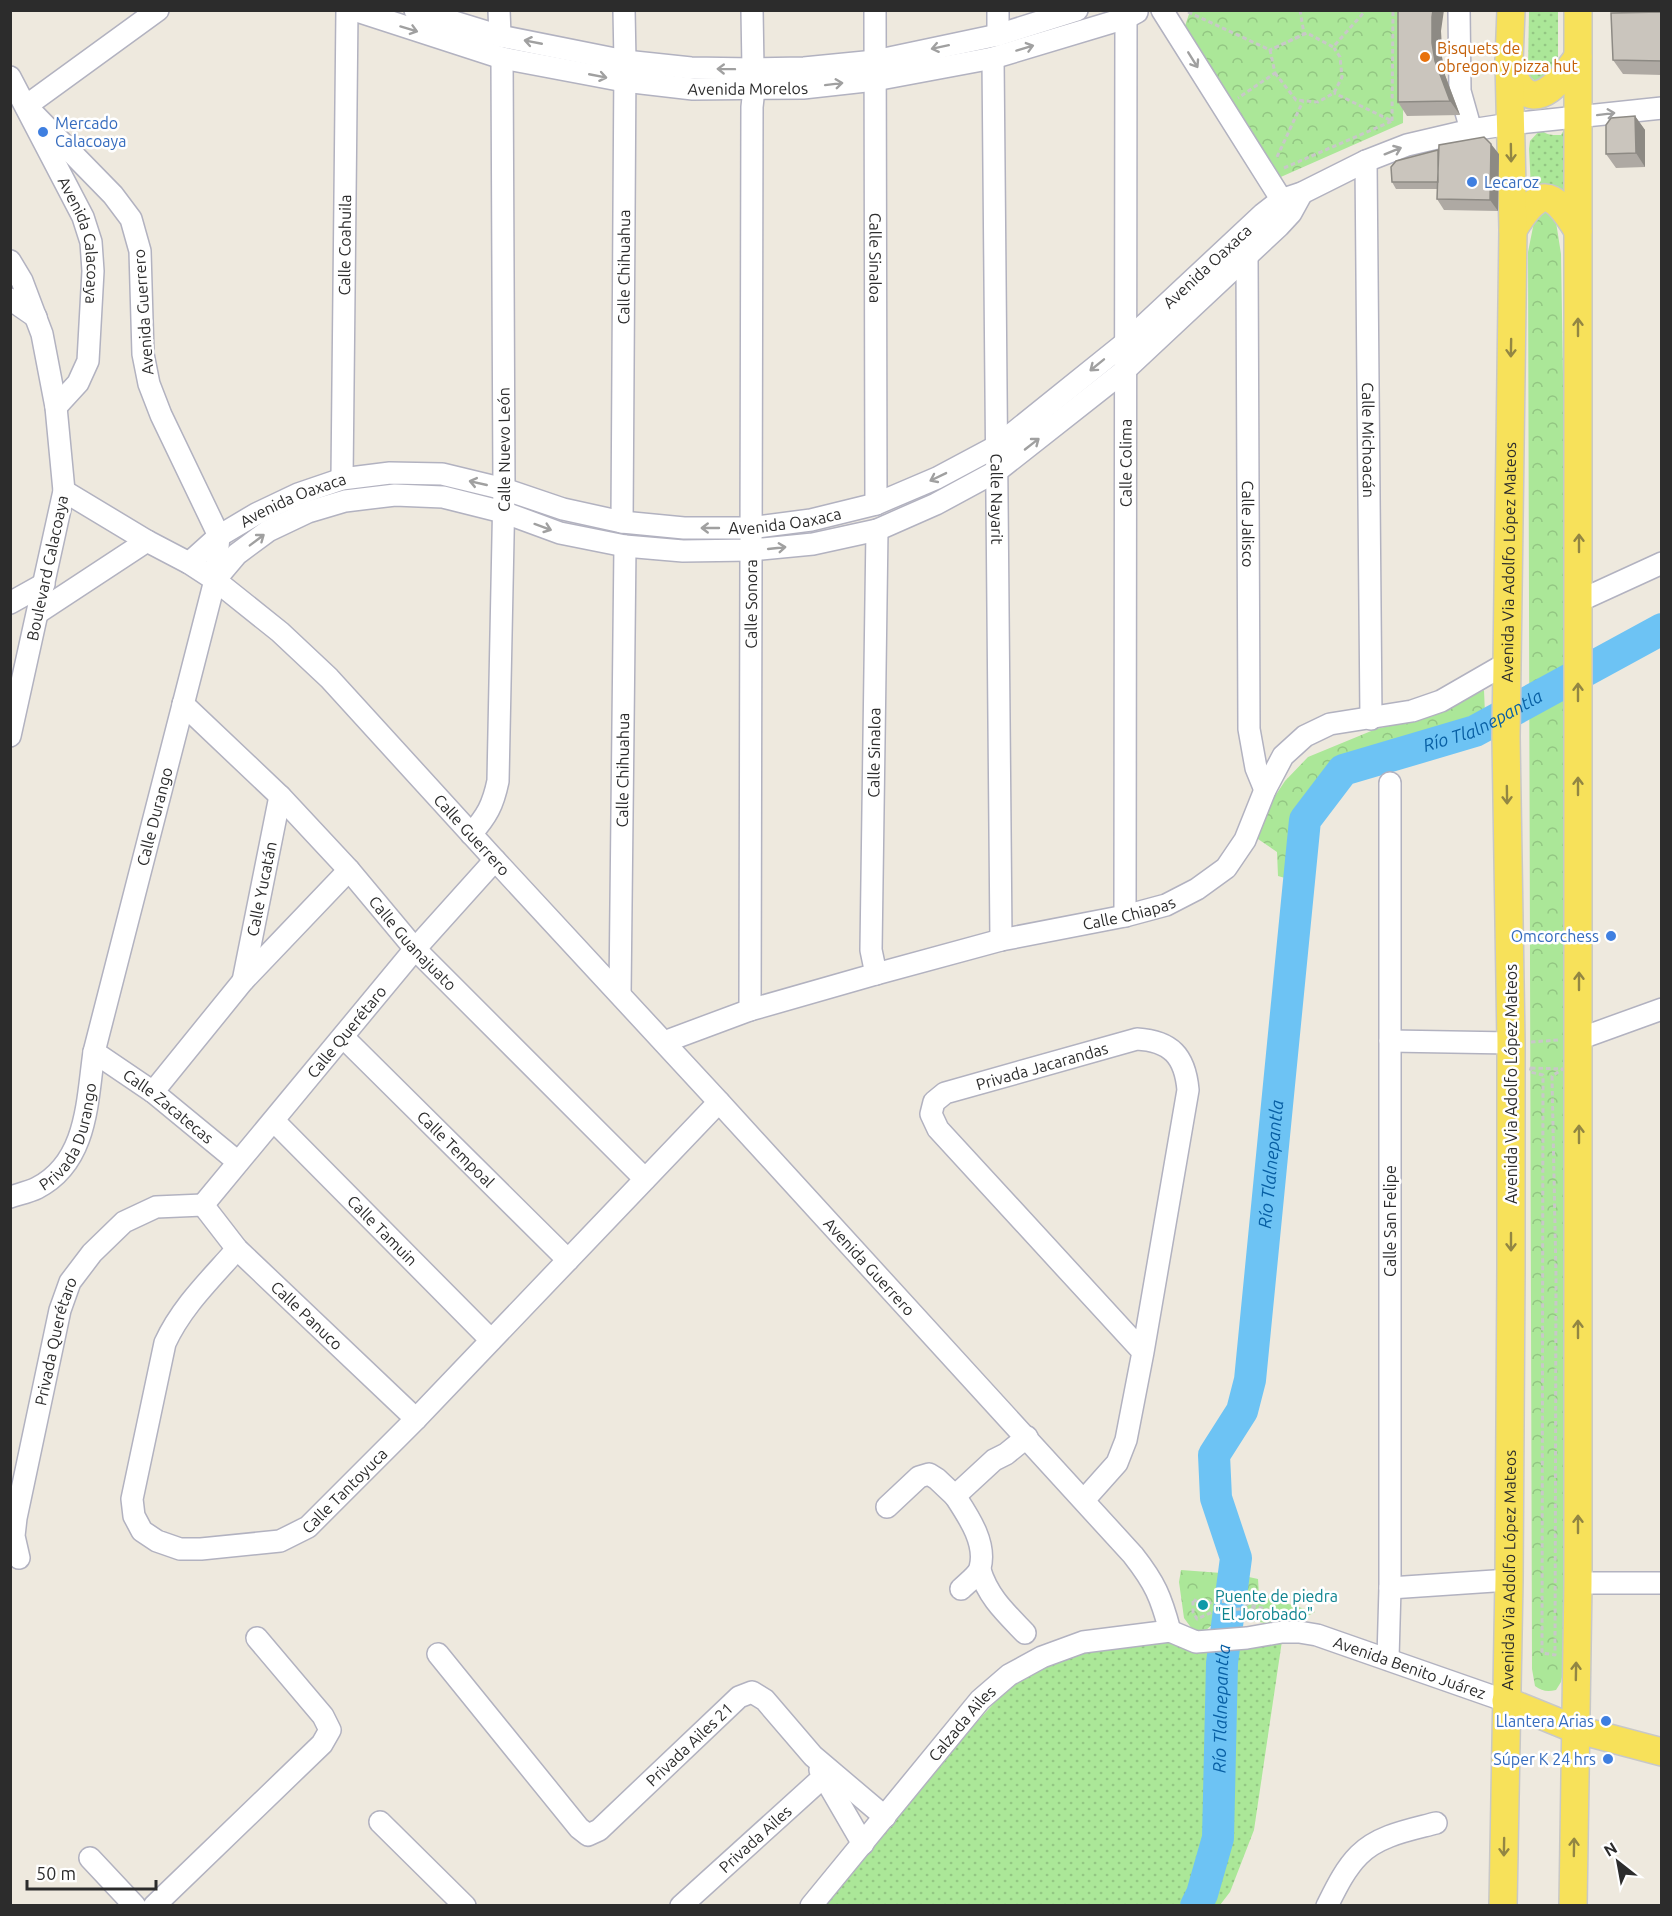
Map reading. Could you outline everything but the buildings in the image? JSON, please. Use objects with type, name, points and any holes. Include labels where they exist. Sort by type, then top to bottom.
[{"type":"main road","name":"Avenida Via Adolfo López Mateos","points":[[1503,1905],[1509,1580],[1511,1043],[1506,696],[1513,230],[1509,61],[1511,10]]},
{"type":"main road","points":[[1573,1905],[1578,1583],[1578,10]]},
{"type":"main road","points":[[1509,61],[1518,84],[1530,94],[1536,95],[1547,91],[1557,83],[1578,57]]},
{"type":"main road","points":[[1513,230],[1527,208],[1536,200],[1544,197],[1560,204],[1578,231]]},
{"type":"main road","points":[[1506,1701],[1575,1729],[1662,1752]]},
{"type":"street","points":[[26,106],[158,10]]},
{"type":"street","name":"Calle Coahuila","points":[[342,479],[347,10]]},
{"type":"street","name":"Avenida Morelos","points":[[354,10],[502,58],[625,71],[691,68],[753,79],[804,68],[875,70],[993,58],[1131,13]]},
{"type":"street","name":"Avenida Morelos","points":[[415,10],[625,71]]},
{"type":"street","points":[[499,10],[500,36]]},
{"type":"street","name":"Calle Chihuahua","points":[[622,522],[624,10]]},
{"type":"street","name":"Calle Sonora","points":[[750,1010],[752,10]]},
{"type":"street","name":"Calle Sinaloa","points":[[875,10],[876,504]]},
{"type":"street","points":[[998,10],[998,34]]},
{"type":"street","name":"Avenida Morelos","points":[[875,70],[1077,10]]},
{"type":"street","points":[[1162,10],[1286,206]]},
{"type":"street","points":[[1459,10],[1460,91],[1471,130]]},
{"type":"street","name":"Calle Colima","points":[[1125,916],[1124,371],[1131,13]]},
{"type":"street","name":"Calle Nuevo León","points":[[471,834],[486,817],[494,800],[498,781],[504,489],[502,58]]},
{"type":"street","name":"Calle Nayarit","points":[[993,58],[1001,940]]},
{"type":"street","name":"Avenida Calacoaya","points":[[10,77],[83,217],[91,242],[93,271],[88,361],[78,383],[56,407]]},
{"type":"street","name":"Avenida Guerrero","points":[[26,106],[113,195],[130,219],[140,251],[143,354],[149,384],[161,415],[219,536]]},
{"type":"street","name":"Avenida Oaxaca","points":[[215,580],[237,554],[268,531],[308,512],[345,501],[395,495],[443,497],[503,512],[560,533],[625,546],[683,551],[750,550],[813,544],[877,530],[936,504],[997,471],[1124,371],[1247,257],[1286,206],[1302,193],[1366,161],[1407,145],[1471,130],[1510,124],[1662,108]]},
{"type":"street","name":"Calle Michoacán","points":[[1366,161],[1371,719]]},
{"type":"street","name":"Avenida Oaxaca","points":[[189,563],[219,536],[256,514],[298,494],[342,479],[390,473],[442,474],[504,489],[563,509],[622,522],[684,528],[750,528],[811,520],[876,504],[936,478],[997,446],[1125,343],[1263,214],[1286,206]]},
{"type":"street","name":"Calle Jalisco","points":[[1247,257],[1249,729],[1256,768],[1265,790]]},
{"type":"street","name":"Boulevard Calacoaya","points":[[10,261],[22,282],[42,334],[56,407],[64,491],[10,736]]},
{"type":"street","points":[[10,299],[36,317]]},
{"type":"street","name":"Calle Guerrero","points":[[64,491],[147,541],[189,563],[215,580],[280,632],[329,678],[719,1102]]},
{"type":"street","name":"Calle Sinaloa","points":[[876,974],[871,950],[877,530]]},
{"type":"street","points":[[215,580],[219,536]]},
{"type":"street","points":[[39,612],[147,541]]},
{"type":"street","name":"Calle Chihuahua","points":[[620,994],[625,546]]},
{"type":"street","points":[[1579,601],[1662,562]]},
{"type":"street","name":"Calle Durango","points":[[94,1052],[215,580]]},
{"type":"street","points":[[10,603],[44,584]]},
{"type":"street","name":"Calle Chiapas","points":[[664,1042],[750,1010],[876,974],[1001,940],[1125,916],[1166,905],[1197,889],[1226,868],[1245,840],[1265,790],[1283,756],[1305,736],[1330,724],[1412,711],[1441,701],[1507,663]]},
{"type":"street","name":"Calle Guanajuato","points":[[183,704],[280,796],[349,870],[415,949],[645,1179]]},
{"type":"street","name":"Calle San Felipe","points":[[1388,1658],[1390,1588],[1390,783]]},
{"type":"street","name":"Calle Yucatán","points":[[243,981],[280,796]]},
{"type":"street","name":"Calle Querétaro","points":[[203,1205],[415,949],[495,860]]},
{"type":"street","name":"Calle Yucatán","points":[[153,1092],[243,981],[349,870]]},
{"type":"street","points":[[1579,1039],[1662,1009]]},
{"type":"street","name":"Calle Tempoal","points":[[343,1037],[568,1260]]},
{"type":"street","name":"Privada Jacarandas","points":[[1084,1500],[1117,1463],[1126,1440],[1143,1353],[1188,1090],[1187,1072],[1179,1057],[1167,1046],[1152,1040],[1137,1039],[945,1093],[934,1102],[931,1114],[938,1129],[1143,1353]]},
{"type":"street","points":[[1390,1041],[1511,1043]]},
{"type":"street","name":"Calle Zacatecas","points":[[94,1052],[153,1092],[238,1162]]},
{"type":"street","name":"Privada Durango","points":[[10,1197],[38,1188],[58,1173],[73,1153],[83,1130],[94,1052]]},
{"type":"street","name":"Avenida Guerrero","points":[[719,1102],[1084,1500],[1150,1577],[1162,1600],[1170,1631]]},
{"type":"street","name":"Calle Tantoyuca","points":[[237,1249],[185,1308],[165,1343],[132,1498],[134,1516],[142,1530],[157,1541],[180,1549],[201,1550],[280,1541],[308,1527],[417,1419],[719,1102]]},
{"type":"street","name":"Calle Tamuin","points":[[274,1121],[491,1340]]},
{"type":"street","name":"Calle Panuco","points":[[203,1205],[237,1249],[417,1419]]},
{"type":"street","name":"Privada Querétaro","points":[[19,1558],[14,1536],[16,1518],[60,1310],[70,1282],[92,1253],[124,1222],[156,1207],[203,1205]]},
{"type":"street","points":[[955,1496],[994,1460],[1006,1454],[1024,1434]]},
{"type":"street","points":[[887,1507],[919,1477],[929,1474],[937,1479],[955,1496],[976,1533],[981,1553],[980,1570],[985,1586],[1025,1633]]},
{"type":"street","points":[[961,1589],[980,1570]]},
{"type":"street","points":[[1390,1588],[1509,1580]]},
{"type":"street","points":[[1578,1583],[1662,1583]]},
{"type":"street","name":"Avenida Benito Juárez","points":[[1170,1631],[1196,1642],[1299,1632],[1317,1635],[1506,1701]]},
{"type":"street","name":"Calzada Ailes","points":[[811,1905],[980,1700],[1009,1675],[1042,1657],[1083,1642],[1170,1631]]},
{"type":"street","points":[[154,1905],[322,1744],[330,1730],[323,1716],[257,1638]]},
{"type":"street","name":"Privada Ailes 21","points":[[438,1654],[579,1828],[588,1834],[599,1830],[739,1697],[752,1692],[765,1700],[827,1773],[862,1844]]},
{"type":"street","name":"Privada Ailes 21","points":[[827,1773],[885,1817]]},
{"type":"street","name":"Privada Ailes","points":[[681,1905],[827,1773]]},
{"type":"street","points":[[380,1822],[465,1905]]},
{"type":"street","points":[[1327,1905],[1342,1876],[1360,1854],[1400,1832],[1436,1824]]},
{"type":"street","points":[[90,1858],[135,1905]]},
{"type":"path","points":[[1270,50],[1304,33],[1300,10]]},
{"type":"path","points":[[1334,47],[1366,10]]},
{"type":"path","points":[[1392,121],[1393,10]]},
{"type":"path","points":[[1186,19],[1189,11],[1270,50]]},
{"type":"path","points":[[1307,33],[1334,47],[1340,57],[1342,77],[1334,93],[1318,102],[1296,100],[1275,73],[1270,50],[1307,33]]},
{"type":"path","points":[[1236,99],[1275,73]]},
{"type":"path","points":[[1334,93],[1392,121]]},
{"type":"path","points":[[1278,171],[1392,121]]},
{"type":"path","points":[[1511,1043],[1579,1039]]},
{"type":"path","points":[[1542,1653],[1543,1075],[1530,1072],[1531,1068],[1563,1069]]},
{"type":"path","points":[[1193,1599],[1203,1605],[1213,1601],[1263,1608],[1243,1609],[1217,1610],[1197,1619],[1192,1612],[1193,1599]]},
{"type":"green space","points":[[1190,11],[1404,11],[1403,123],[1267,183],[1185,26]]},
{"type":"green space","points":[[1529,11],[1558,11],[1558,63],[1539,84],[1529,76],[1528,70]]},
{"type":"green space","points":[[1566,126],[1566,192],[1549,185],[1531,188],[1530,141],[1541,129],[1547,134],[1561,135]]},
{"type":"green space","points":[[1546,209],[1556,222],[1561,254],[1574,1039],[1563,1069],[1564,1667],[1561,1682],[1556,1690],[1547,1691],[1535,1686],[1532,1669],[1528,252],[1534,222]]},
{"type":"green space","points":[[1484,690],[1485,714],[1475,720],[1332,765],[1301,808],[1285,878],[1278,876],[1277,852],[1255,837],[1259,820],[1285,781],[1308,757],[1376,729],[1433,716]]},
{"type":"green space","points":[[1181,1570],[1235,1574],[1258,1579],[1259,1595],[1315,1612],[1289,1626],[1221,1617],[1198,1637],[1184,1618],[1179,1582]]},
{"type":"green space","points":[[1283,1634],[1254,1830],[1230,1892],[1220,1905],[813,1906],[878,1828],[1012,1684],[1085,1646]]},
{"type":"waterway","name":"Río Tlalnepantla","points":[[1196,1906],[1202,1894],[1218,1838],[1222,1663],[1236,1558],[1216,1498],[1214,1455],[1242,1411],[1250,1380],[1305,820],[1343,770],[1475,731],[1662,629]]},
{"type":"place","name":"Bisquets de obregon y pizza hut","points":[[1425,57]]},
{"type":"place","name":"Mercado Calacoaya","points":[[43,132]]},
{"type":"place","name":"Lecaroz","points":[[1472,182]]},
{"type":"place","name":"Omcorchess","points":[[1611,936]]},
{"type":"place","name":"Puente de piedra \"El Jorobado\"","points":[[1203,1605]]},
{"type":"place","name":"Llantera Arias","points":[[1606,1721]]},
{"type":"place","name":"Súper K 24 hrs","points":[[1608,1759]]}]
